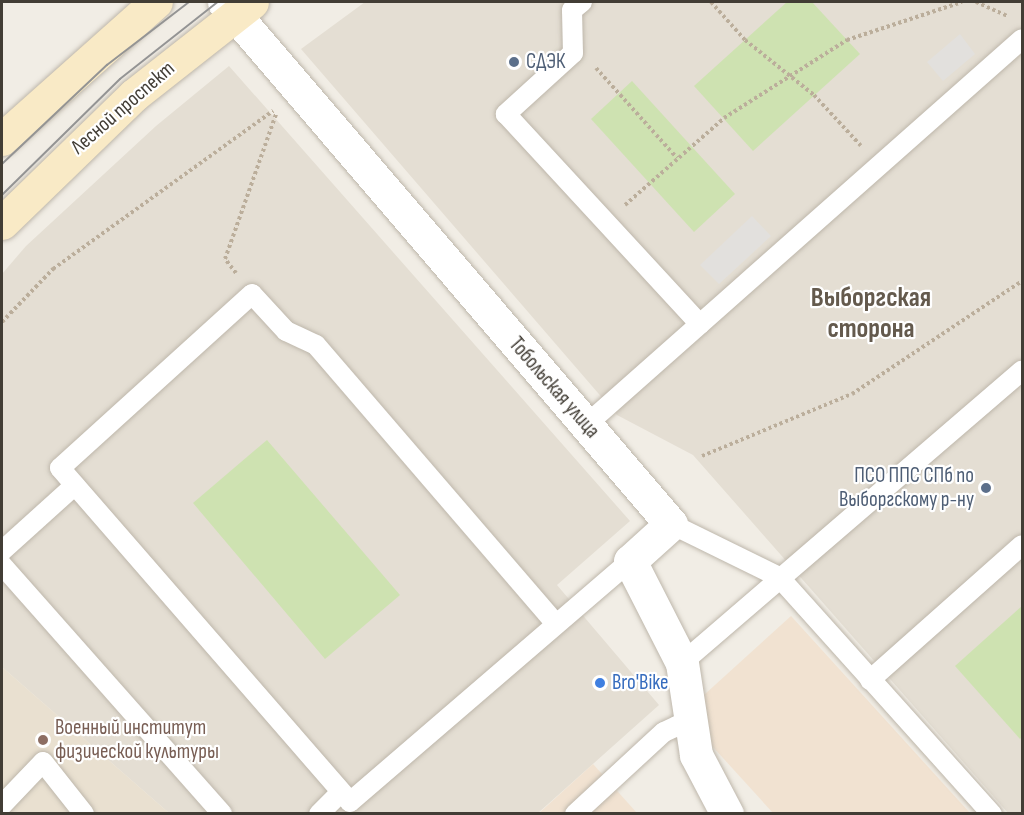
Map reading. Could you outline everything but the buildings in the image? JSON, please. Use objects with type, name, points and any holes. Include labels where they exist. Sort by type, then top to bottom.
[{"type":"main road","points":[[2,139],[156,2]]},
{"type":"main road","name":"Лесной проспект","points":[[2,223],[134,95],[237,6]]},
{"type":"street","name":"Тобольская улица","points":[[237,6],[671,524]]},
{"type":"street","points":[[671,524],[630,561],[682,663],[691,725],[706,779],[727,813]]},
{"type":"lane","points":[[582,2],[572,10],[573,53],[506,114],[700,324]]},
{"type":"lane","points":[[586,425],[1023,39]]},
{"type":"lane","points":[[556,624],[316,345],[285,331],[252,294],[60,468],[350,802],[630,561]]},
{"type":"lane","points":[[682,663],[779,577],[1023,371]]},
{"type":"lane","points":[[2,551],[75,486]]},
{"type":"lane","points":[[671,524],[779,577],[992,813]]},
{"type":"lane","points":[[870,680],[1023,545]]},
{"type":"lane","points":[[2,565],[222,813]]},
{"type":"lane","points":[[575,813],[664,732],[677,726],[691,725]]},
{"type":"lane","points":[[2,805],[43,762],[84,813]]},
{"type":"lane","points":[[319,813],[341,792]]},
{"type":"path","points":[[711,2],[745,40],[814,95],[879,165]]},
{"type":"path","points":[[628,203],[723,118],[847,40],[962,2]]},
{"type":"path","points":[[976,2],[1014,19]]},
{"type":"path","points":[[597,68],[677,158]]},
{"type":"path","points":[[2,322],[53,269],[278,107],[225,259],[252,294]]},
{"type":"path","points":[[702,456],[852,394],[1023,281]]},
{"type":"shaded area","points":[[365,2],[1022,2],[1022,813],[1008,813],[693,455],[617,415],[301,49]]},
{"type":"shaded area","points":[[960,34],[975,54],[943,81],[927,62]]},
{"type":"shaded area","points":[[229,66],[630,521],[557,585],[659,705],[538,813],[169,813],[2,667],[2,274],[26,246],[156,126]]},
{"type":"shaded area","points":[[752,216],[771,236],[719,284],[700,265]]},
{"type":"shaded area","points":[[791,616],[970,813],[773,813],[683,714]]},
{"type":"shaded area","name":"Военный институт физической культуры","points":[[2,667],[169,813],[2,813]]},
{"type":"shaded area","points":[[593,764],[637,813],[538,814]]},
{"type":"green space","points":[[787,2],[812,2],[860,54],[753,151],[694,86]]},
{"type":"green space","points":[[632,81],[735,194],[694,232],[591,119]]},
{"type":"green space","points":[[267,440],[400,595],[325,659],[193,503]]},
{"type":"green space","points":[[1022,606],[1022,737],[1020,739],[955,666]]},
{"type":"tram line","points":[[2,164],[107,65],[189,2]]},
{"type":"tram line","points":[[2,195],[120,79],[218,2]]},
{"type":"place","name":"СДЭК","points":[[514,62]]},
{"type":"place","name":"ПСО ППС СПб по Выборгскому р-ну","points":[[986,488]]},
{"type":"place","name":"Bro'Bike","points":[[600,683]]},
{"type":"place","name":"Военный институт физической культуры","points":[[43,740]]},
{"type":"district","name":"Выборгская сторона","points":[[871,314]]}]
